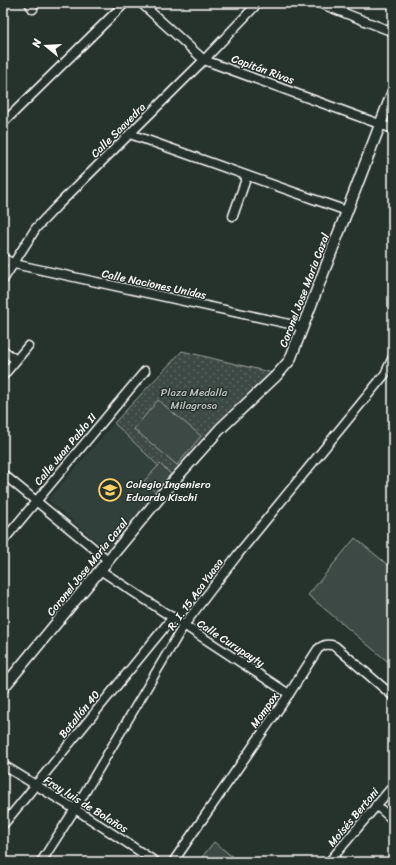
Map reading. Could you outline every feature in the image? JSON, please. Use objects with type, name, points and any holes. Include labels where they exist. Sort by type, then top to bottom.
[{"type":"street","points":[[3,123],[125,3]]},
{"type":"street","name":"Capitán Rivas","points":[[141,3],[204,60],[393,129]]},
{"type":"street","name":"Calle Saavedra","points":[[3,280],[36,228],[204,60],[258,3]]},
{"type":"street","points":[[319,3],[393,32]]},
{"type":"street","name":"Coronel Jose Maria Cazal","points":[[3,688],[170,485],[220,429],[276,376],[290,360],[393,91]]},
{"type":"street","points":[[130,134],[347,211]]},
{"type":"street","points":[[233,216],[248,176]]},
{"type":"street","name":"Calle Naciones Unidas","points":[[3,258],[14,264],[303,327]]},
{"type":"street","points":[[3,376],[28,346]]},
{"type":"street","points":[[3,350],[16,360]]},
{"type":"street","name":"R. I. 15 Aca Yuasa","points":[[41,862],[75,809],[184,625],[239,553],[386,374],[393,357]]},
{"type":"street","name":"Calle Juan Pablo II","points":[[3,541],[145,371]]},
{"type":"street","points":[[3,474],[108,560]]},
{"type":"street","name":"Calle Curupayty","points":[[100,570],[289,694]]},
{"type":"street","name":"Batallón 40","points":[[3,826],[173,617]]},
{"type":"street","name":"Mompox","points":[[172,862],[289,694],[318,649],[323,645],[329,644],[335,646],[393,696]]},
{"type":"street","name":"Fray luis de Bolaños","points":[[3,765],[75,809],[156,862]]},
{"type":"street","name":"Moisés Bertoni","points":[[330,862],[393,786]]},
{"type":"street","points":[[376,805],[393,820]]},
{"type":"shaded area","name":"Colegio Ingeniero Eduardo Kischi","points":[[114,423],[173,480],[108,551],[48,500]]},
{"type":"green space","name":"Plaza Medalla Milagrosa","points":[[182,351],[273,373],[173,480],[114,423]]},
{"type":"green space","points":[[158,400],[201,436],[177,465],[134,429]]},
{"type":"green space","points":[[160,464],[171,474],[155,492],[144,481]]},
{"type":"green space","points":[[355,538],[393,569],[393,666],[308,595]]},
{"type":"green space","points":[[214,842],[239,862],[198,862]]},
{"type":"place","name":"Colegio Ingeniero Eduardo Kischi","points":[[110,490]]}]
